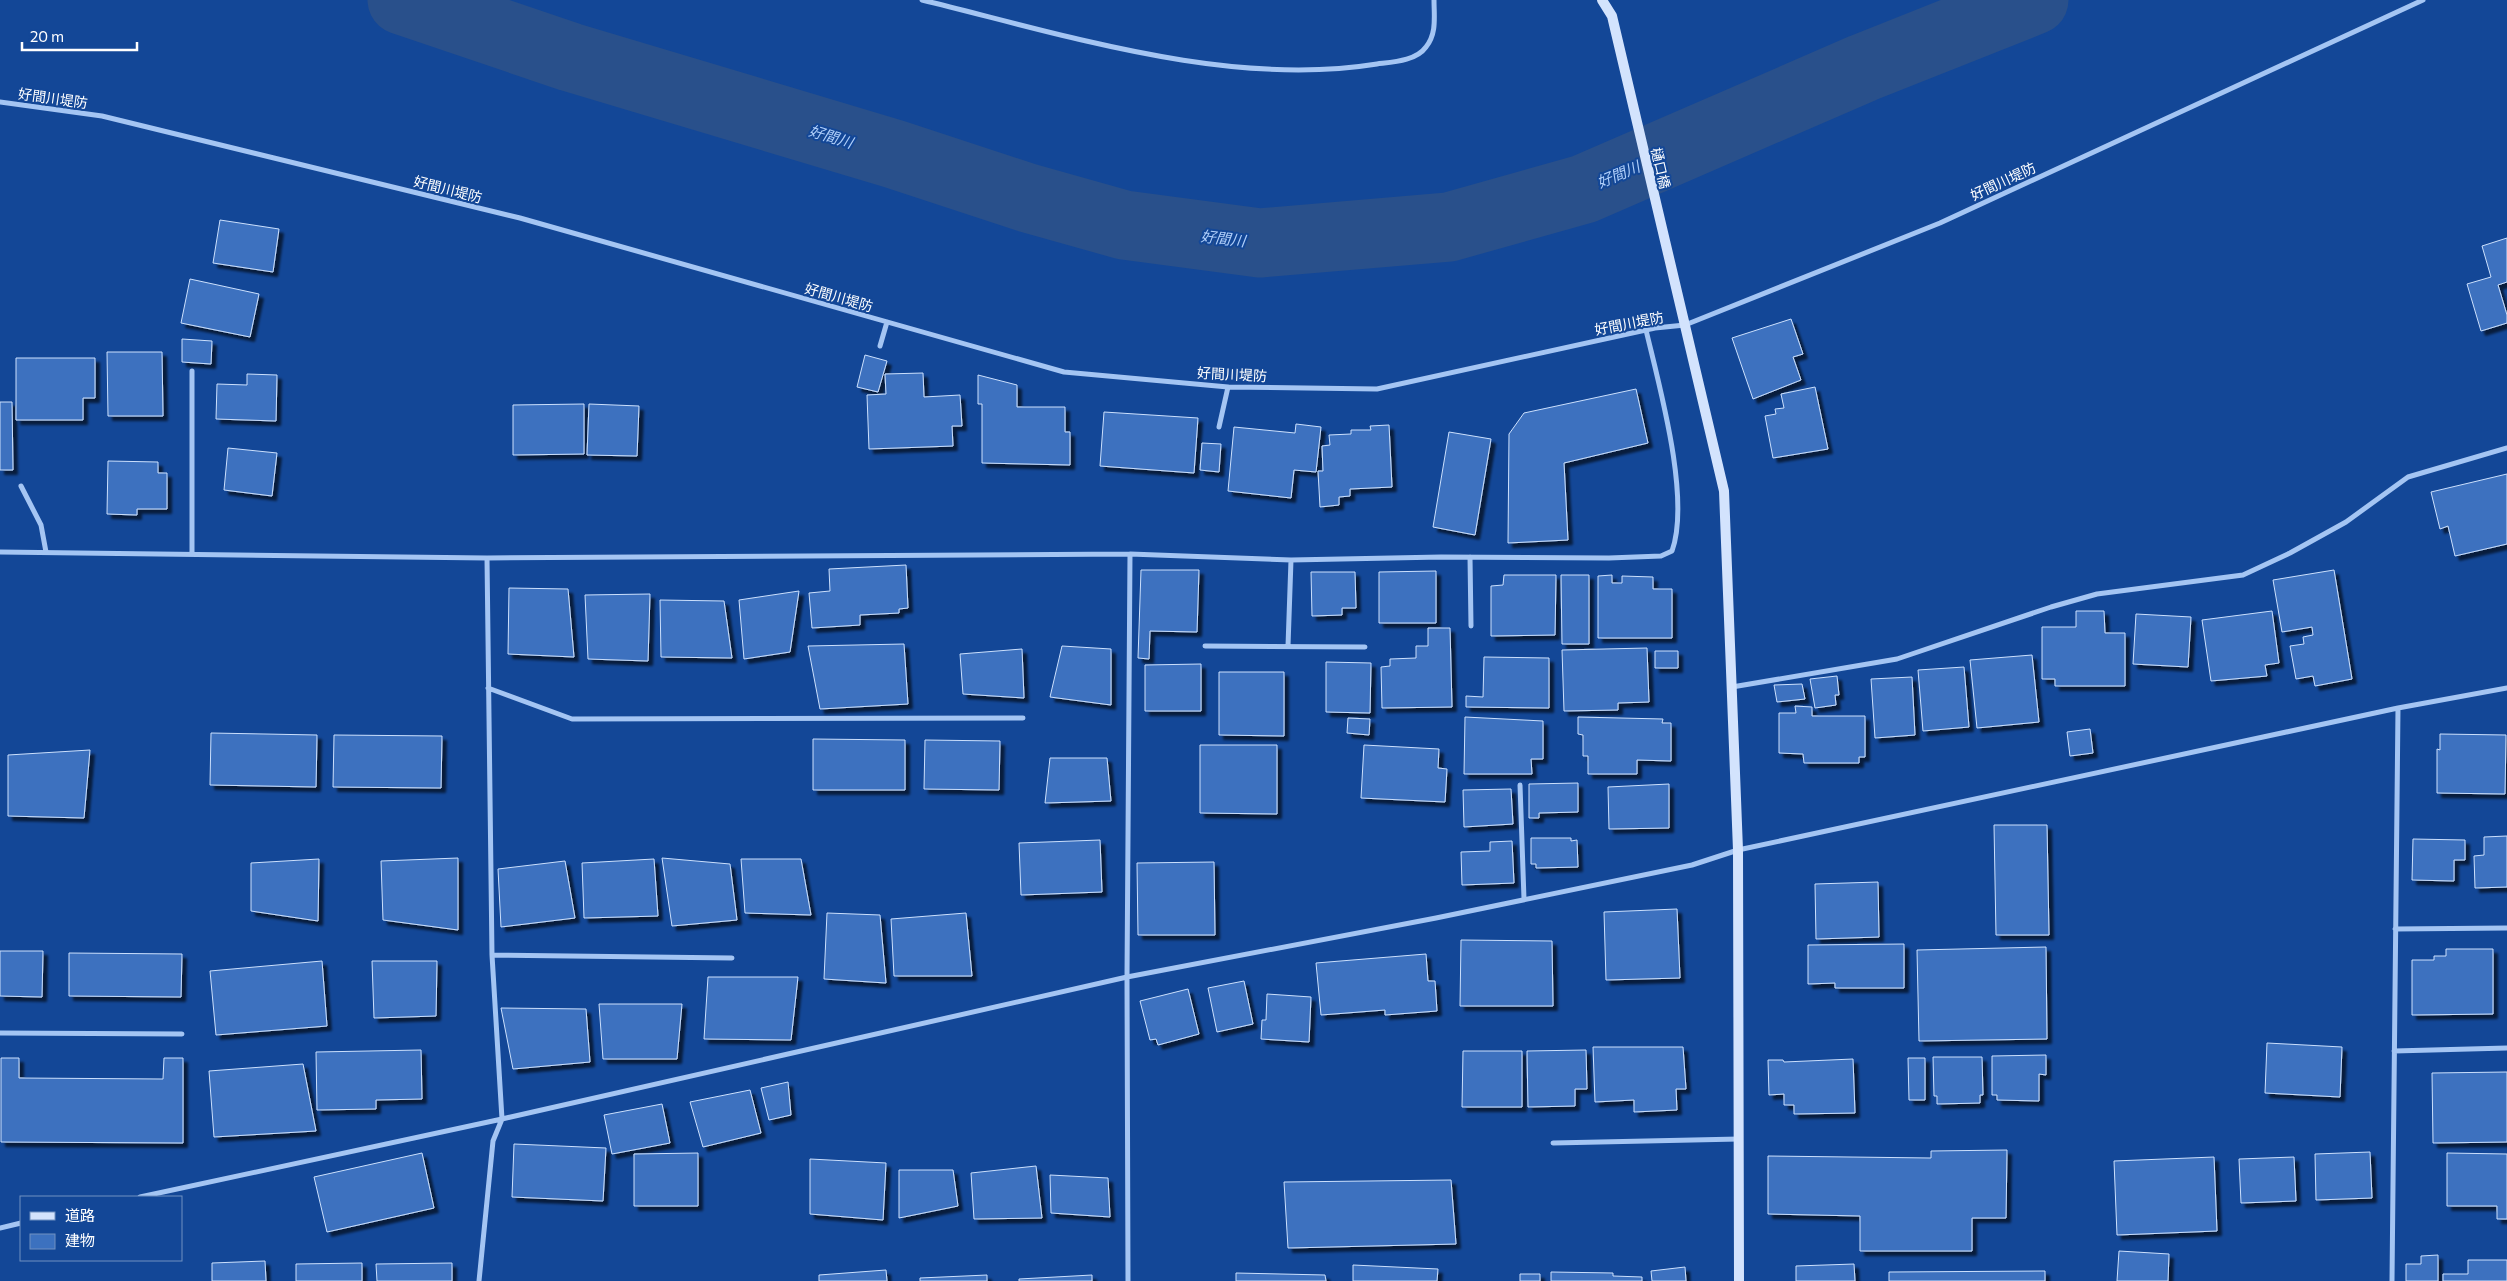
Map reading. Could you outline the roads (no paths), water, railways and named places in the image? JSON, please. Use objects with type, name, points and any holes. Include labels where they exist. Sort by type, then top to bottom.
[{"type":"street","points":[[922,0],[1157,56],[1238,67],[1340,70],[1408,60],[1426,49],[1434,30],[1434,0]]},
{"type":"street","name":"樋口橋","points":[[1602,0],[1612,16],[1724,491],[1738,850],[1739,1281]]},
{"type":"street","name":"好間川堤防","points":[[0,102],[102,116],[511,216],[1064,372],[1228,387],[1377,389],[1646,330],[1685,325],[1940,223],[2423,0]]},
{"type":"street","points":[[880,346],[887,322]]},
{"type":"street","points":[[0,552],[487,558],[1130,554],[1291,560],[1661,556],[1672,551],[1678,535],[1670,438],[1646,330]]},
{"type":"street","points":[[192,371],[192,554]]},
{"type":"street","points":[[1220,427],[1228,387]]},
{"type":"street","points":[[1731,687],[1897,659],[2050,607],[2098,594],[2243,575],[2290,553],[2346,522],[2408,477],[2507,448]]},
{"type":"street","points":[[21,486],[41,525],[46,552]]},
{"type":"street","points":[[1128,1281],[1127,976],[1130,554]]},
{"type":"street","points":[[1470,557],[1471,626]]},
{"type":"street","points":[[479,1281],[493,1141],[502,1119],[492,954],[487,558]]},
{"type":"street","points":[[1288,646],[1291,560]]},
{"type":"street","points":[[1206,646],[1365,647]]},
{"type":"street","points":[[488,688],[572,719],[1023,718]]},
{"type":"street","points":[[145,1196],[502,1119],[1127,976],[1524,900],[1692,865],[1738,850],[2398,708],[2507,688]]},
{"type":"street","points":[[2392,1281],[2398,708]]},
{"type":"street","points":[[1520,785],[1524,900]]},
{"type":"street","points":[[2395,929],[2507,928]]},
{"type":"street","points":[[492,954],[732,958]]},
{"type":"street","points":[[0,1033],[182,1034]]},
{"type":"street","points":[[2394,1050],[2507,1048]]},
{"type":"street","points":[[1553,1143],[1739,1139]]},
{"type":"street","points":[[0,1228],[20,1223]]},
{"type":"waterway","name":"好間川","points":[[402,0],[570,57],[894,154],[1028,198],[1124,225],[1260,243],[1449,227],[1584,189],[1863,68],[2034,0]]}]
